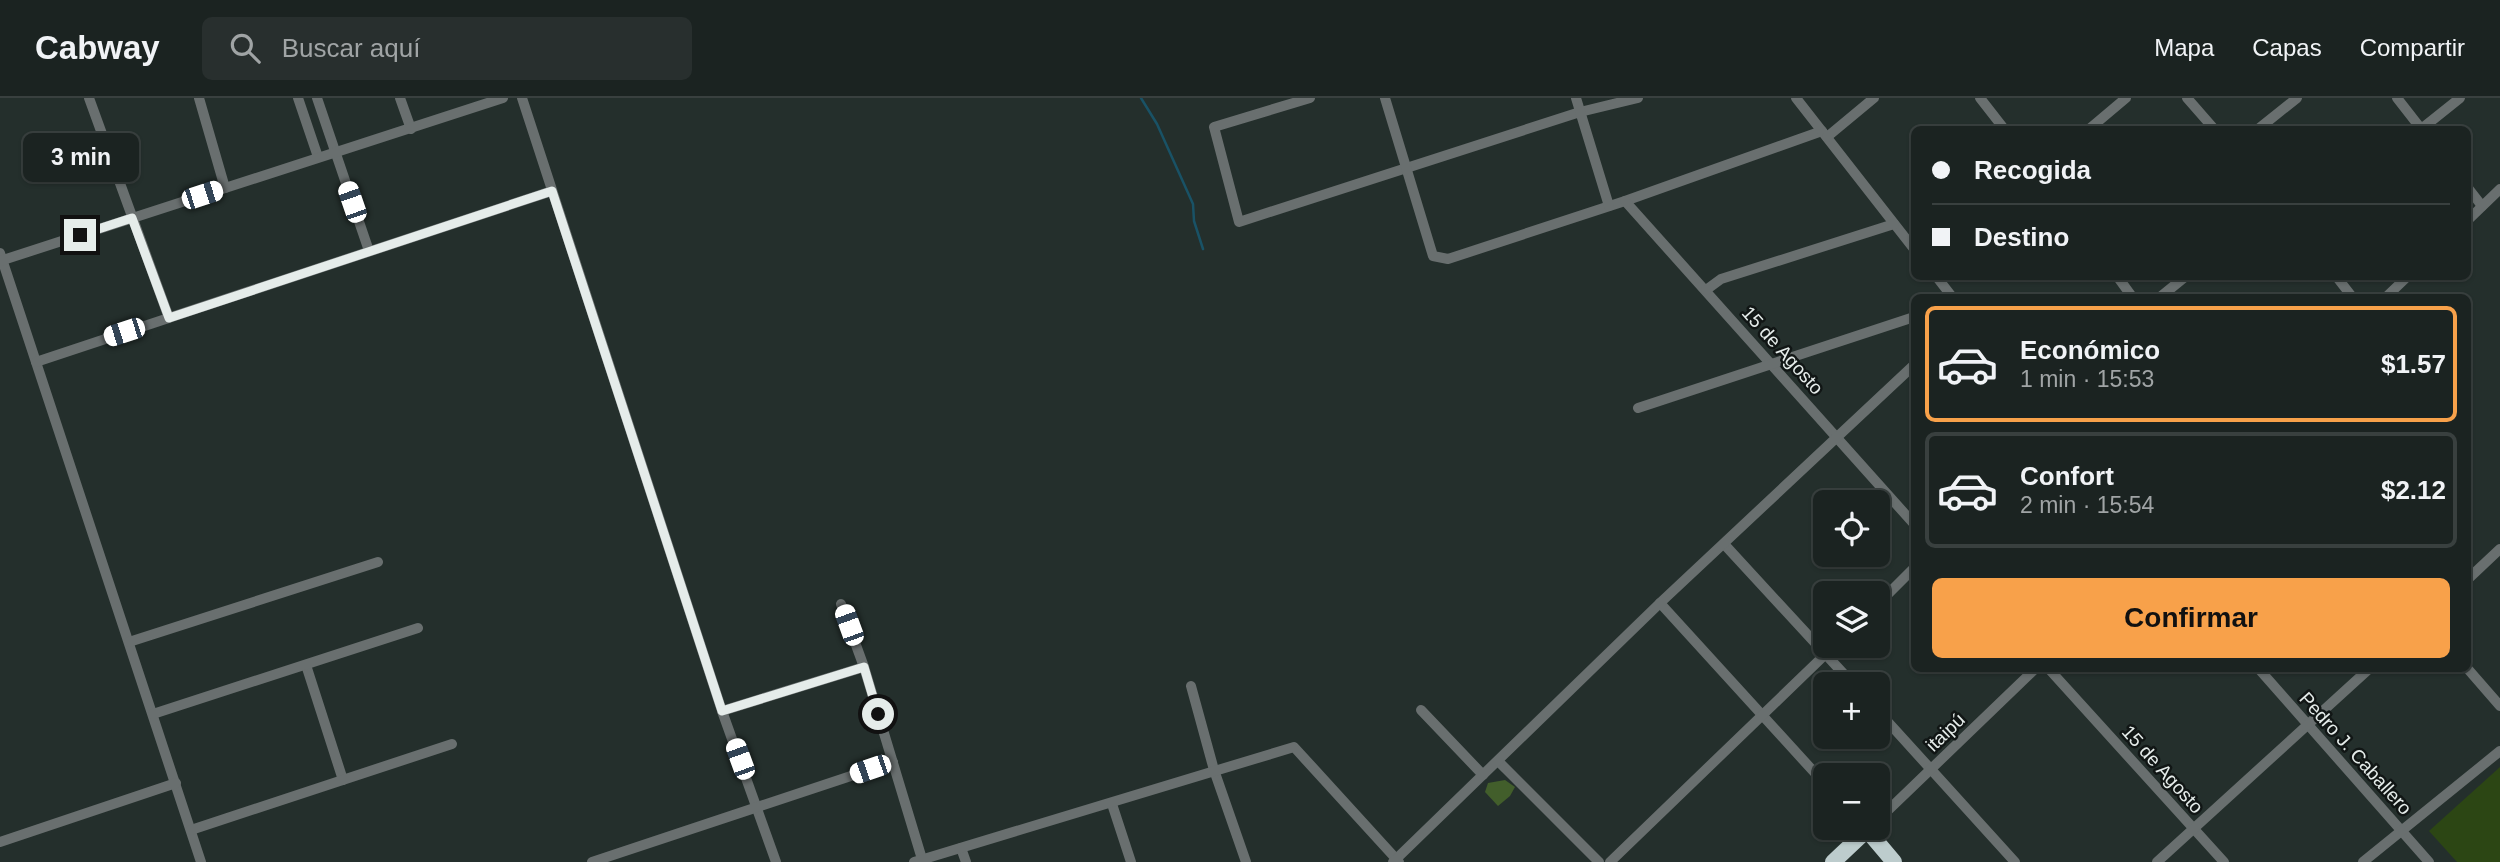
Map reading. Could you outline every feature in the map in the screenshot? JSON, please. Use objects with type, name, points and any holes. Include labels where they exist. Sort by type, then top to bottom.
[{"type":"highway","points":[[1833,862],[1856,840]]},
{"type":"highway","points":[[1879,840],[1894,862]]},
{"type":"street","points":[[89,98],[169,318]]},
{"type":"street","points":[[199,98],[225,188]]},
{"type":"street","points":[[298,98],[318,157]]},
{"type":"street","points":[[317,98],[369,251]]},
{"type":"street","points":[[400,98],[411,128]]},
{"type":"street","points":[[201,862],[1,258],[503,98]]},
{"type":"street","points":[[522,98],[722,711],[776,862]]},
{"type":"street","points":[[1310,98],[1214,127],[1238,222],[1580,112],[1638,98]]},
{"type":"street","points":[[1385,98],[1433,257],[1448,259],[1824,134],[1874,98]]},
{"type":"street","points":[[1576,98],[1609,206]]},
{"type":"street","points":[[1796,98],[1911,245]]},
{"type":"street","points":[[1980,98],[2002,126]]},
{"type":"street","points":[[2093,126],[2126,98]]},
{"type":"street","points":[[2187,98],[2212,126]]},
{"type":"street","points":[[2262,126],[2297,98]]},
{"type":"street","points":[[2397,98],[2419,126]]},
{"type":"street","points":[[2425,126],[2460,98]]},
{"type":"street","points":[[2471,217],[2500,189]]},
{"type":"street","points":[[36,362],[552,191]]},
{"type":"street","points":[[2471,192],[2482,206]]},
{"type":"street","name":"15 de Agosto","points":[[1625,201],[1911,521]]},
{"type":"street","points":[[1706,290],[1721,279],[1895,224]]},
{"type":"street","points":[[2164,294],[2181,280]]},
{"type":"street","points":[[2339,280],[2350,294]]},
{"type":"street","points":[[2389,294],[2404,280]]},
{"type":"street","points":[[1638,408],[1911,318]]},
{"type":"street","points":[[841,604],[864,667],[918,861],[1294,747],[1396,861],[1660,603],[1911,368]]},
{"type":"street","points":[[1724,544],[1813,633]]},
{"type":"street","points":[[2471,576],[2500,549]]},
{"type":"street","points":[[129,642],[378,562]]},
{"type":"street","points":[[1890,592],[1911,571]]},
{"type":"street","points":[[1660,603],[1813,770]]},
{"type":"street","points":[[153,714],[418,628]]},
{"type":"street","points":[[1610,862],[1822,658]]},
{"type":"street","points":[[306,664],[343,780]]},
{"type":"street","points":[[722,711],[864,667]]},
{"type":"street","name":"itaipú","points":[[1890,808],[2032,672]]},
{"type":"street","name":"15 de Agosto","points":[[2052,672],[2224,862]]},
{"type":"street","name":"Pedro J. Caballero","points":[[2261,672],[2429,862]]},
{"type":"street","points":[[2157,862],[2366,672]]},
{"type":"street","points":[[2470,672],[2500,706]]},
{"type":"street","points":[[1191,686],[1214,770],[1246,862]]},
{"type":"street","points":[[1421,710],[1483,775]]},
{"type":"street","points":[[1890,724],[2015,862]]},
{"type":"street","points":[[191,830],[452,744]]},
{"type":"street","points":[[2363,862],[2500,751]]},
{"type":"street","points":[[1497,761],[1600,862]]},
{"type":"street","points":[[592,862],[892,762]]},
{"type":"street","points":[[0,842],[176,783]]},
{"type":"street","points":[[1112,804],[1131,862]]},
{"type":"street","points":[[961,848],[966,862]]},
{"type":"green space","points":[[2500,767],[2500,862],[2457,862],[2429,831]]},
{"type":"green space","points":[[1505,780],[1515,787],[1510,796],[1498,806],[1485,792],[1488,783]]},
{"type":"waterway","points":[[1141,98],[1157,124],[1193,204],[1194,221],[1203,249]]},
{"type":"route","points":[[80,235],[132,218],[169,318],[552,191],[722,711],[864,667],[878,714]]}]
